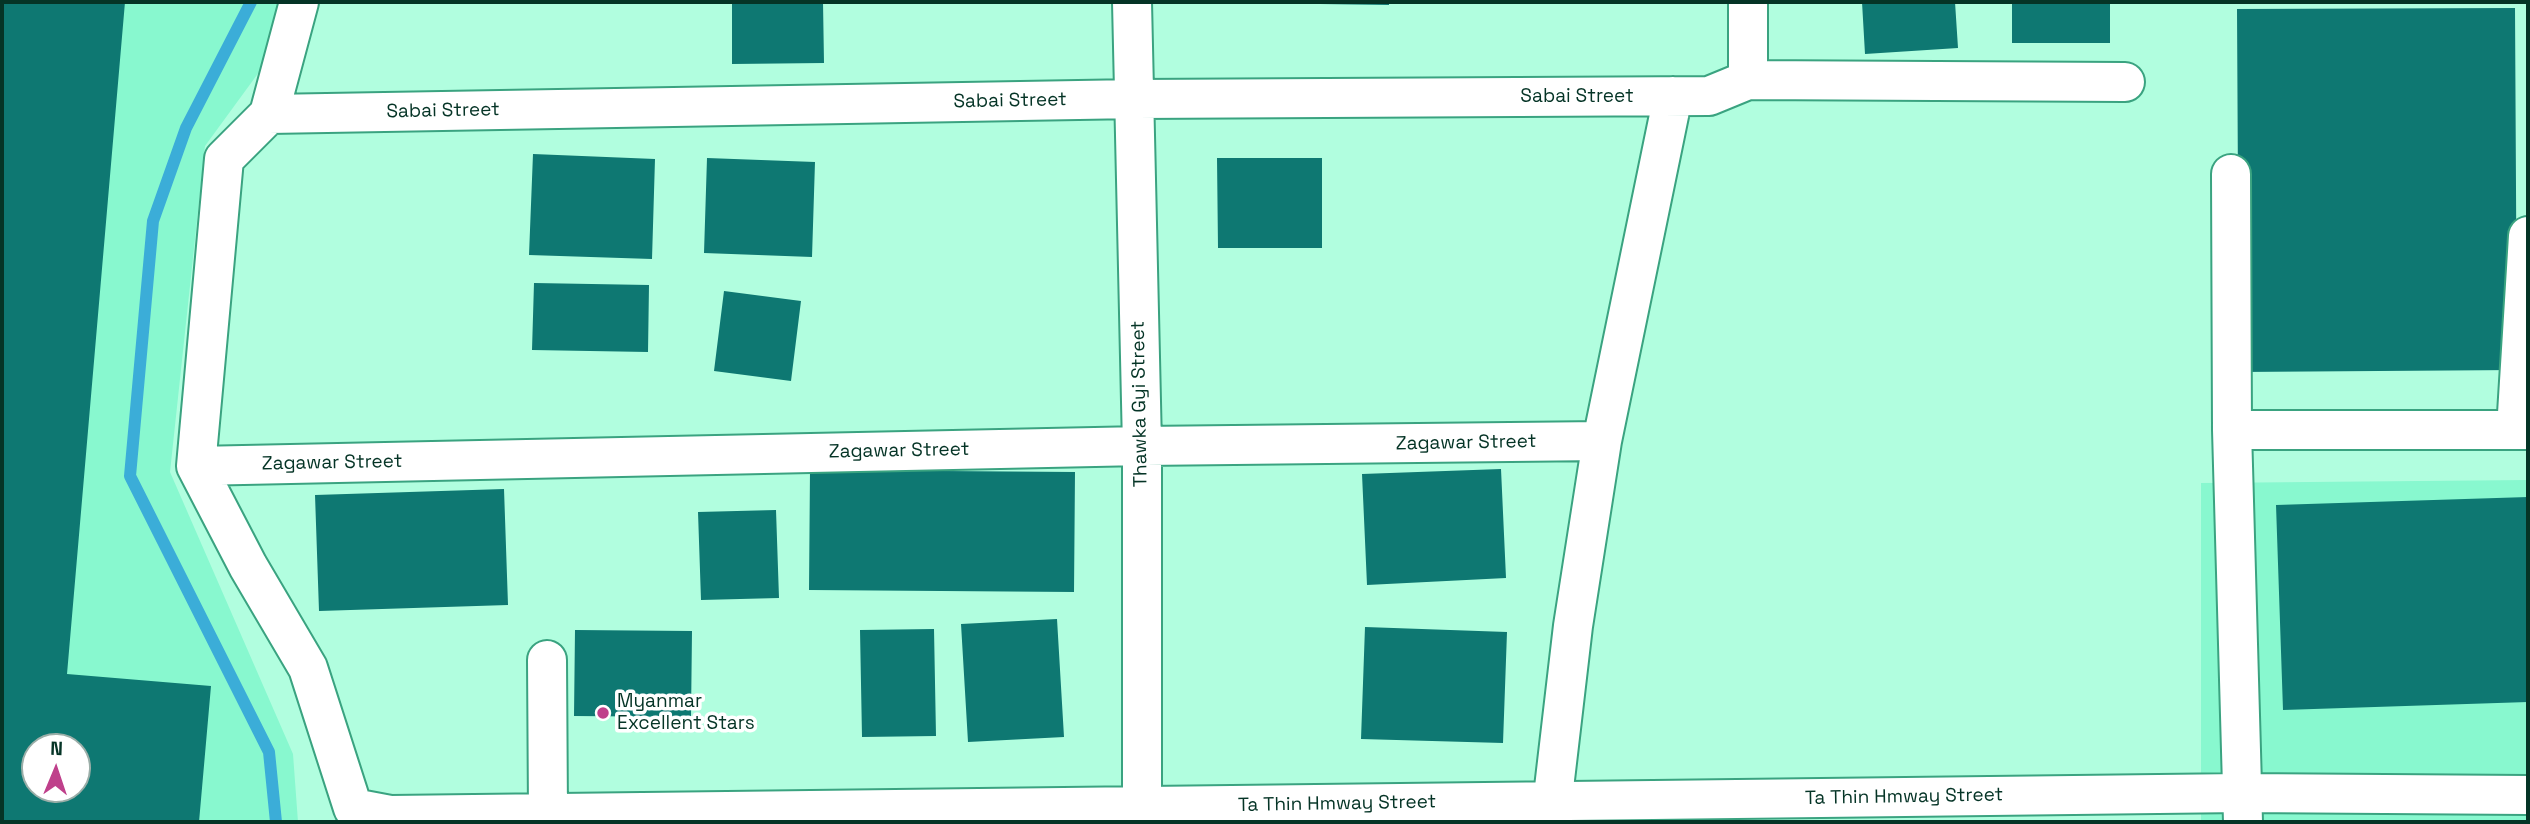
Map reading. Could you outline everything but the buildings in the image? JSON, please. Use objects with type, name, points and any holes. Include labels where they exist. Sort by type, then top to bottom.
[{"type":"street","points":[[196,466],[224,159],[269,114],[299,2]]},
{"type":"street","name":"Thawka Gyi Street","points":[[1132,2],[1142,446],[1142,806]]},
{"type":"street","points":[[1748,2],[1748,79],[2125,82]]},
{"type":"street","name":"Sabai Street","points":[[269,114],[1136,99],[1709,96],[1748,79]]},
{"type":"street","points":[[1550,812],[1573,626],[1602,441],[1673,96]]},
{"type":"street","points":[[2231,174],[2232,430],[2243,808]]},
{"type":"street","points":[[2232,430],[2522,430],[2528,247]]},
{"type":"street","name":"Zagawar Street","points":[[196,466],[1142,446],[1602,441]]},
{"type":"street","name":"Ta Thin Hmway Street","points":[[196,466],[248,566],[308,668],[354,808],[390,815],[1142,806],[1550,812],[2243,808],[2528,795]]},
{"type":"street","points":[[547,660],[548,813]]},
{"type":"shaded area","points":[[2,2],[280,2],[262,68],[205,146],[170,472],[293,754],[298,822],[2,822]]},
{"type":"shaded area","points":[[2528,480],[2528,822],[2201,822],[2201,483]]},
{"type":"waterway","points":[[251,2],[186,128],[153,221],[130,476],[269,752],[276,822]]},
{"type":"place","name":"Myanmar Excellent Stars","points":[[603,713]]}]
